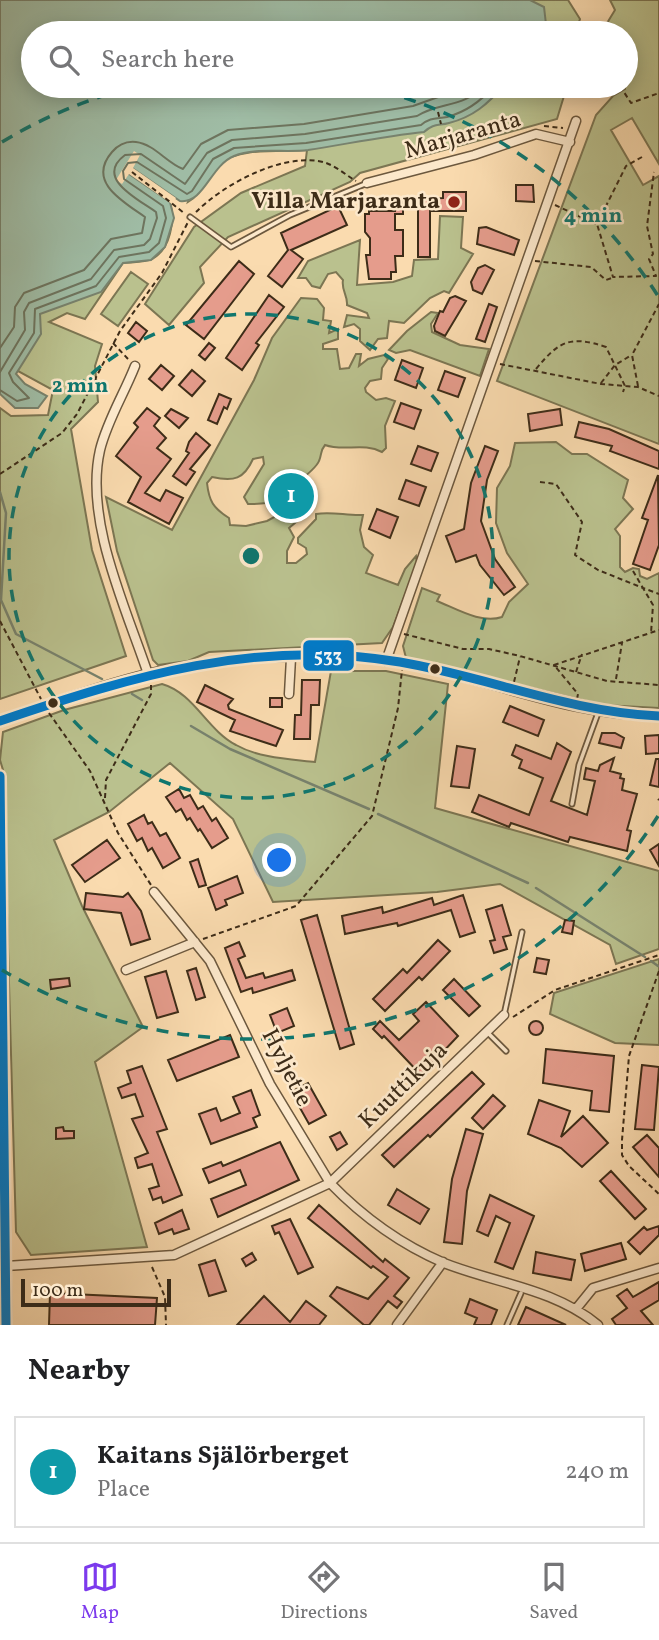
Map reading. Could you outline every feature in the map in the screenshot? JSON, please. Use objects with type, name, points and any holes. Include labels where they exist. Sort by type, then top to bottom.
[{"type":"street","points":[[386,661],[494,363],[576,121]]},
{"type":"street","name":"Marjaranta","points":[[367,183],[474,156],[536,134],[570,142]]},
{"type":"street","points":[[135,366],[108,425],[96,475],[107,551],[151,673]]},
{"type":"street","points":[[289,694],[291,658]]},
{"type":"street","points":[[0,721],[151,673],[211,664],[291,658],[386,661],[599,711],[659,716]]},
{"type":"street","points":[[0,776],[6,1325]]},
{"type":"street","name":"Hyljetie","points":[[154,892],[210,961],[270,1084],[330,1183],[378,1225],[443,1262],[529,1289],[576,1309],[598,1325]]},
{"type":"street","points":[[126,970],[195,942]]},
{"type":"street","name":"Kuuttikuja","points":[[6,1266],[174,1255],[330,1183],[503,1015]]},
{"type":"street","points":[[397,1325],[443,1262]]},
{"type":"street","points":[[576,1309],[593,1288],[659,1268]]},
{"type":"lane","points":[[190,218],[231,247],[290,215],[367,183]]},
{"type":"lane","points":[[572,804],[579,765],[599,711]]},
{"type":"lane","points":[[503,1015],[522,932]]},
{"type":"lane","points":[[488,1032],[506,1051]]},
{"type":"lane","points":[[507,1325],[521,1293]]},
{"type":"path","points":[[628,98],[631,103],[659,93]]},
{"type":"path","points":[[438,112],[441,124]]},
{"type":"path","points":[[613,278],[597,224],[626,166],[642,157]]},
{"type":"path","points":[[0,474],[62,433],[77,414],[113,343],[162,273],[190,218],[204,204],[246,176],[277,166],[316,160],[332,165],[355,180]]},
{"type":"path","points":[[132,172],[190,218]]},
{"type":"path","points":[[535,261],[591,267],[606,280],[656,276],[649,259],[653,254],[647,226],[654,172]]},
{"type":"path","points":[[555,205],[569,209],[580,219],[597,224]]},
{"type":"path","points":[[601,384],[615,365],[632,355],[659,304]]},
{"type":"path","points":[[653,315],[659,316]]},
{"type":"path","points":[[535,370],[555,346],[582,339],[606,347],[625,386],[623,392]]},
{"type":"path","points":[[113,343],[135,366]]},
{"type":"path","points":[[632,355],[638,387]]},
{"type":"path","points":[[494,363],[601,384],[638,387],[659,396]]},
{"type":"path","points":[[540,482],[556,484],[582,522],[575,555],[597,570],[659,594]]},
{"type":"path","points":[[633,571],[653,605],[651,633]]},
{"type":"path","points":[[0,621],[42,701]]},
{"type":"path","points":[[554,665],[582,653],[659,630]]},
{"type":"path","points":[[396,631],[463,649],[489,649],[520,656],[576,673],[616,681],[659,685]]},
{"type":"path","points":[[616,681],[622,642]]},
{"type":"path","points":[[576,673],[582,653]]},
{"type":"path","points":[[513,690],[520,656]]},
{"type":"path","points":[[554,665],[578,694],[576,706]]},
{"type":"path","points":[[195,942],[296,906],[372,816],[398,708],[400,669],[412,672]]},
{"type":"path","points":[[104,799],[106,780],[150,694],[151,681],[156,680],[151,673]]},
{"type":"path","points":[[47,711],[90,771],[118,833],[154,892]]},
{"type":"path","points":[[515,1015],[555,990],[659,955]]},
{"type":"path","points":[[659,971],[629,1056],[622,1154],[629,1166],[659,1194]]},
{"type":"path","points":[[152,1266],[165,1297],[166,1325]]},
{"type":"shaded area","points":[[470,0],[568,0],[580,19],[579,21],[481,21]]},
{"type":"shaded area","points":[[610,0],[659,0],[659,164],[632,118],[611,130],[643,185],[659,176],[659,444],[497,381],[596,115],[611,98],[638,98],[638,21],[608,21],[615,10]]},
{"type":"shaded area","points":[[227,98],[563,98],[557,119],[360,173],[350,182],[228,237],[200,267],[204,283],[169,325],[145,304],[194,227],[241,193],[305,166],[307,150],[261,151],[228,159],[215,168],[198,194],[188,202]]},
{"type":"shaded area","points":[[170,202],[170,233],[164,248],[158,254],[146,261],[123,263],[85,319],[67,313],[49,322],[102,344],[95,366],[98,402],[71,429],[92,550],[126,656],[0,699],[0,408],[11,416],[48,415],[53,390],[16,370],[24,314]]},
{"type":"shaded area","points":[[440,216],[463,217],[461,248],[473,254],[449,293],[444,291],[430,298],[404,323],[389,321],[387,338],[378,339],[370,350],[360,341],[360,329],[354,324],[344,327],[347,315],[369,318],[367,313],[347,305],[343,280],[336,272],[328,274],[320,288],[312,286],[306,278],[298,278],[308,261],[360,240],[357,285],[393,282],[412,276],[414,260],[438,259]]},
{"type":"shaded area","points":[[131,272],[148,284],[118,326],[101,314]]},
{"type":"shaded area","points":[[301,298],[317,299],[324,308],[323,320],[331,321],[329,333],[338,329],[338,339],[323,344],[323,349],[337,349],[340,369],[349,368],[356,354],[361,354],[359,366],[368,359],[384,355],[388,359],[382,368],[381,379],[370,381],[365,388],[376,400],[386,398],[395,401],[385,426],[386,448],[382,452],[368,448],[325,445],[316,466],[295,484],[266,503],[248,504],[244,497],[264,464],[263,457],[253,459],[242,475],[232,479],[212,477],[207,483],[209,495],[219,511],[229,518],[230,525],[246,526],[267,521],[302,502],[307,506],[308,512],[289,528],[294,537],[287,551],[287,563],[296,563],[307,554],[306,548],[298,543],[298,538],[316,519],[316,514],[363,515],[360,530],[364,547],[373,555],[366,573],[398,585],[405,569],[416,556],[417,563],[393,627],[382,643],[209,652],[188,661],[158,665],[153,660],[117,551],[106,497],[172,530],[254,380],[272,338]]},
{"type":"shaded area","points":[[431,312],[438,313],[431,324],[432,332],[460,345],[489,349],[480,376],[410,350],[396,353],[389,350]]},
{"type":"shaded area","points":[[556,442],[572,454],[587,454],[628,480],[623,498],[633,509],[615,529],[620,536],[620,567],[625,572],[633,568],[639,569],[640,576],[647,579],[659,573],[659,708],[603,705],[406,658],[403,646],[422,588],[440,595],[437,601],[477,617],[494,619],[502,617],[509,602],[528,584],[507,553],[496,523],[497,488],[510,466],[515,443]]},
{"type":"shaded area","points":[[331,671],[386,671],[448,684],[435,808],[659,871],[659,949],[616,964],[610,945],[500,884],[437,892],[273,902],[233,819],[170,763],[109,812],[54,840],[82,906],[143,1027],[95,1062],[147,1247],[31,1255],[16,1232],[3,770],[0,760],[3,732],[64,710],[162,684],[183,695],[217,730],[236,745],[264,755],[315,762]]},
{"type":"shaded area","points":[[659,959],[659,1045],[615,1043],[550,1014],[554,993]]},
{"type":"water","points":[[0,0],[530,0],[544,7],[546,21],[21,21],[21,98],[492,98],[473,113],[433,126],[424,132],[308,150],[242,153],[226,161],[201,191],[188,200],[180,201],[132,168],[129,174],[170,202],[174,218],[165,247],[151,260],[123,263],[101,292],[40,314],[41,334],[16,374],[25,384],[47,396],[38,408],[15,408],[0,394]]},
{"type":"pier","points":[[134,151],[140,155],[133,168],[176,198],[172,204],[129,174],[122,184],[116,180]]},
{"type":"building","points":[[516,185],[533,185],[534,202],[516,201]]},
{"type":"building","points":[[443,192],[466,192],[466,211],[430,211],[430,257],[418,257],[418,199],[443,198]]},
{"type":"building","points":[[395,198],[403,198],[403,214],[395,214],[395,230],[403,230],[403,256],[395,256],[396,272],[391,272],[391,279],[369,279],[366,255],[370,255],[370,238],[365,232],[365,214],[369,214],[369,211],[395,211]]},
{"type":"building","points":[[338,206],[347,225],[291,250],[303,259],[282,287],[268,276],[288,250],[281,233]]},
{"type":"building","points":[[486,227],[519,240],[514,255],[477,244],[479,228]]},
{"type":"building","points":[[239,261],[254,274],[204,339],[186,325]]},
{"type":"building","points":[[485,265],[494,270],[482,294],[473,290],[471,282],[478,268]]},
{"type":"building","points":[[269,295],[284,307],[256,343],[259,345],[242,370],[226,358]]},
{"type":"building","points":[[455,296],[466,301],[445,336],[435,331],[434,326],[440,311],[443,312],[450,298]]},
{"type":"building","points":[[489,304],[497,307],[485,342],[476,339]]},
{"type":"building","points":[[136,322],[147,331],[139,342],[128,333]]},
{"type":"building","points":[[209,343],[215,348],[205,360],[199,355]]},
{"type":"building","points":[[402,360],[423,368],[416,388],[395,380]]},
{"type":"building","points":[[161,365],[174,376],[162,390],[149,379]]},
{"type":"building","points":[[192,370],[205,381],[192,396],[179,385]]},
{"type":"building","points":[[445,371],[465,378],[458,397],[438,390]]},
{"type":"building","points":[[219,394],[231,399],[227,409],[224,407],[217,424],[208,420]]},
{"type":"building","points":[[401,403],[421,410],[414,429],[394,422]]},
{"type":"building","points":[[147,408],[160,418],[154,426],[166,438],[157,448],[171,459],[145,493],[160,501],[166,490],[183,498],[169,524],[128,502],[141,477],[116,456],[138,427],[134,423]]},
{"type":"building","points":[[171,409],[188,418],[179,428],[165,416]]},
{"type":"building","points":[[560,409],[562,425],[530,431],[528,414]]},
{"type":"building","points":[[579,422],[609,429],[659,451],[659,469],[610,451],[612,446],[575,437]]},
{"type":"building","points":[[196,433],[210,445],[190,469],[195,472],[186,485],[173,476],[189,453],[186,451],[189,442]]},
{"type":"building","points":[[418,446],[438,453],[431,471],[411,464]]},
{"type":"building","points":[[485,446],[498,451],[487,480],[481,521],[495,559],[515,587],[504,595],[480,565],[476,555],[456,562],[446,536],[464,529],[471,483]]},
{"type":"building","points":[[658,475],[659,545],[650,570],[633,564],[648,520],[642,518]]},
{"type":"building","points":[[406,480],[426,487],[419,506],[399,499]]},
{"type":"building","points":[[377,509],[398,517],[390,538],[369,529]]},
{"type":"building","points":[[302,680],[320,680],[319,705],[311,705],[310,739],[294,739],[295,715],[301,715]]},
{"type":"building","points":[[205,685],[233,699],[228,705],[229,709],[283,730],[276,746],[230,731],[235,720],[197,702]]},
{"type":"building","points":[[270,698],[282,698],[282,707],[270,707]]},
{"type":"building","points":[[510,706],[544,720],[538,736],[503,722]]},
{"type":"building","points":[[602,733],[615,733],[624,738],[621,748],[599,743]]},
{"type":"building","points":[[659,735],[659,753],[646,754],[645,736]]},
{"type":"building","points":[[557,743],[571,752],[551,801],[587,815],[595,781],[584,779],[586,768],[598,771],[600,765],[614,758],[610,771],[621,774],[620,778],[624,779],[622,790],[637,794],[627,830],[631,831],[627,851],[570,837],[568,842],[511,823],[509,827],[472,812],[479,795],[529,815],[543,778],[519,768],[522,760],[512,755],[516,745],[551,759]]},
{"type":"building","points":[[457,746],[475,749],[469,788],[451,786]]},
{"type":"building","points":[[656,759],[659,759],[659,787],[650,785]]},
{"type":"building","points":[[179,789],[184,798],[190,795],[198,809],[203,806],[212,821],[216,818],[228,838],[212,848],[200,829],[198,831],[190,818],[187,820],[181,809],[176,812],[166,797]]},
{"type":"building","points":[[144,815],[148,824],[152,822],[160,836],[166,833],[180,858],[163,868],[152,848],[148,851],[142,838],[137,841],[128,824]]},
{"type":"building","points":[[107,840],[120,858],[85,882],[72,865]]},
{"type":"building","points":[[659,844],[659,866],[650,850]]},
{"type":"building","points":[[198,859],[206,885],[199,887],[190,862]]},
{"type":"building","points":[[237,876],[243,893],[225,900],[227,905],[216,910],[208,888]]},
{"type":"building","points":[[86,893],[123,897],[128,893],[141,911],[150,939],[131,945],[121,913],[84,909]]},
{"type":"building","points":[[463,895],[475,932],[460,937],[451,910],[398,926],[397,923],[345,934],[342,916],[382,907],[383,913],[432,898],[434,905]]},
{"type":"building","points":[[502,905],[511,935],[503,937],[507,949],[494,953],[490,941],[495,940],[486,910]]},
{"type":"building","points":[[317,915],[354,1044],[340,1049],[301,920]]},
{"type":"building","points":[[565,920],[574,921],[572,934],[562,932]]},
{"type":"building","points":[[438,940],[450,951],[422,980],[419,977],[385,1011],[373,999],[403,969],[407,973]]},
{"type":"building","points":[[239,942],[245,956],[238,959],[246,978],[263,973],[265,978],[292,970],[295,980],[253,993],[252,988],[241,992],[225,948]]},
{"type":"building","points":[[537,958],[549,960],[546,974],[534,972]]},
{"type":"building","points":[[196,968],[205,997],[196,1000],[187,971]]},
{"type":"building","points":[[166,971],[178,1012],[157,1018],[145,977]]},
{"type":"building","points":[[69,978],[70,986],[51,989],[50,980]]},
{"type":"building","points":[[454,979],[480,1006],[469,1016],[443,990]]},
{"type":"building","points":[[426,1002],[458,1036],[421,1075],[384,1036],[382,1038],[373,1029],[380,1021],[399,1040],[419,1021],[413,1014]]},
{"type":"building","points":[[287,1008],[294,1026],[277,1033],[270,1015]]},
{"type":"building","points":[[536,1021],[541,1023],[541,1033],[536,1035],[531,1033],[529,1028],[531,1023]]},
{"type":"building","points":[[230,1035],[239,1057],[177,1081],[168,1060]]},
{"type":"building","points":[[546,1049],[614,1056],[609,1112],[590,1110],[592,1091],[543,1083]]},
{"type":"building","points":[[642,1065],[659,1067],[654,1130],[635,1129]]},
{"type":"building","points":[[142,1066],[167,1129],[157,1132],[182,1195],[163,1203],[161,1197],[153,1200],[149,1189],[159,1186],[152,1164],[138,1168],[135,1158],[148,1153],[132,1119],[143,1116],[135,1094],[122,1098],[118,1088],[131,1083],[127,1071]]},
{"type":"building","points":[[472,1072],[484,1084],[430,1137],[428,1135],[394,1167],[382,1155]]},
{"type":"building","points":[[308,1083],[326,1115],[309,1124],[291,1092]]},
{"type":"building","points":[[251,1090],[260,1115],[253,1118],[257,1127],[211,1144],[199,1114],[216,1108],[221,1121],[240,1113],[233,1097]]},
{"type":"building","points":[[493,1095],[505,1106],[483,1129],[472,1118]]},
{"type":"building","points":[[539,1100],[570,1111],[561,1137],[583,1116],[608,1143],[582,1167],[561,1148],[528,1134]]},
{"type":"building","points":[[63,1127],[64,1131],[74,1131],[74,1138],[56,1139],[56,1128]]},
{"type":"building","points":[[466,1129],[483,1134],[467,1191],[462,1244],[444,1242],[452,1179]]},
{"type":"building","points":[[340,1132],[347,1144],[337,1150],[330,1137]]},
{"type":"building","points":[[647,1135],[659,1148],[659,1177],[633,1147]]},
{"type":"building","points":[[280,1142],[299,1180],[218,1217],[211,1199],[246,1185],[240,1170],[209,1183],[203,1169],[221,1162],[223,1166]]},
{"type":"building","points":[[611,1171],[646,1209],[635,1219],[600,1181]]},
{"type":"building","points":[[397,1189],[429,1209],[420,1224],[388,1205]]},
{"type":"building","points":[[490,1195],[534,1216],[513,1269],[495,1262],[510,1223],[496,1216],[488,1236],[477,1231]]},
{"type":"building","points":[[319,1205],[383,1262],[385,1259],[409,1278],[394,1296],[402,1302],[397,1308],[388,1301],[369,1325],[364,1325],[330,1296],[337,1287],[368,1299],[388,1277],[373,1266],[371,1268],[308,1218]]},
{"type":"building","points":[[182,1210],[189,1229],[174,1234],[172,1229],[159,1234],[155,1223]]},
{"type":"building","points":[[290,1219],[313,1267],[298,1274],[279,1232],[275,1234],[272,1226]]},
{"type":"building","points":[[659,1226],[659,1235],[640,1254],[628,1242],[644,1227],[647,1230]]},
{"type":"building","points":[[621,1243],[626,1259],[585,1271],[581,1254]]},
{"type":"building","points":[[536,1252],[575,1260],[571,1280],[533,1273]]},
{"type":"building","points":[[252,1253],[256,1260],[246,1266],[242,1259]]},
{"type":"building","points":[[215,1260],[226,1291],[209,1296],[199,1265]]},
{"type":"building","points":[[659,1282],[659,1300],[641,1311],[653,1325],[616,1325],[612,1319],[627,1308],[617,1296],[627,1289],[633,1297]]},
{"type":"building","points":[[50,1293],[157,1298],[155,1325],[49,1325]]},
{"type":"building","points":[[264,1296],[290,1322],[306,1301],[326,1316],[319,1325],[237,1325]]},
{"type":"building","points":[[470,1299],[497,1310],[491,1325],[474,1325],[477,1318],[465,1313]]},
{"type":"building","points":[[526,1307],[566,1325],[518,1325]]},
{"type":"waterway","points":[[0,492],[6,513],[1,600],[16,634],[102,679]]},
{"type":"waterway","points":[[132,694],[142,700]]},
{"type":"waterway","points":[[191,726],[230,749],[369,809]]},
{"type":"waterway","points":[[378,814],[528,883]]},
{"type":"waterway","points":[[536,888],[645,957]]},
{"type":"waterway","points":[[651,961],[658,966]]},
{"type":"transit line","name":"533","points":[[0,721],[147,676],[246,658],[296,655],[347,656],[400,662],[593,708],[659,716]]},
{"type":"transit line","name":"533","points":[[0,776],[6,1325]]},
{"type":"place","name":"Villa Marjaranta","points":[[454,202]]},
{"type":"place","name":"Kaitans Själörberget","points":[[291,496]]}]
